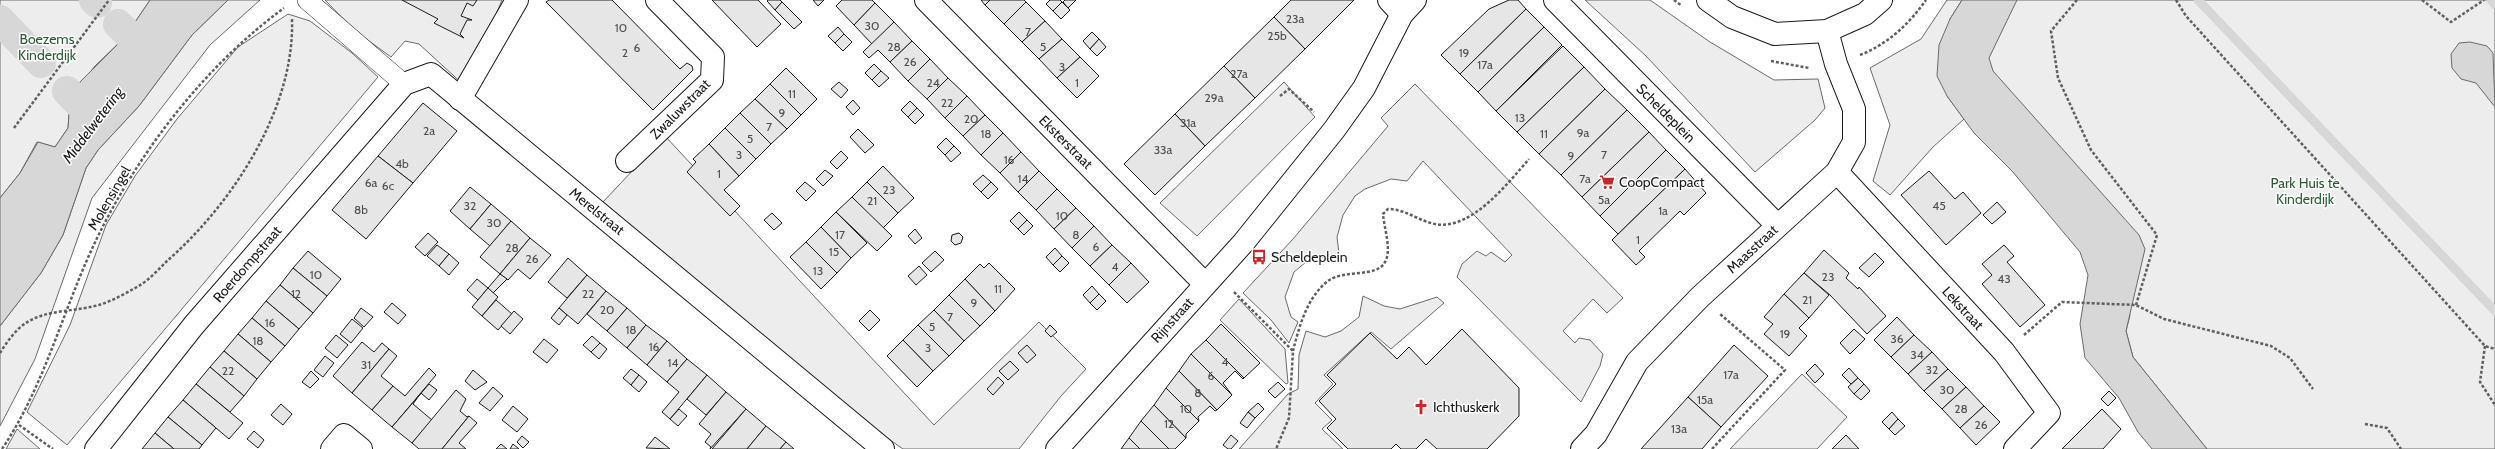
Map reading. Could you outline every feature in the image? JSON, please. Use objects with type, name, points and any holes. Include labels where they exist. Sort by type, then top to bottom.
[{"type":"street","points":[[307,0],[404,84]]},
{"type":"street","points":[[460,99],[517,0]]},
{"type":"street","name":"Zwaluwstraat","points":[[627,161],[712,80],[713,57],[657,0]]},
{"type":"street","name":"Eksterstraat","points":[[926,0],[1149,226],[1210,279]]},
{"type":"street","name":"Scheldeplein","points":[[1554,0],[1777,225]]},
{"type":"street","points":[[1708,0],[1732,17],[1775,34],[1827,31],[1865,14],[1881,0]]},
{"type":"street","points":[[1334,130],[1364,88],[1402,5]]},
{"type":"street","name":"Maasstraat","points":[[1582,449],[1596,434],[1636,362],[1700,297],[1777,225],[1837,172],[1854,142],[1854,109],[1836,64],[1827,31]]},
{"type":"street","name":"Merelstraat","points":[[404,84],[431,74],[883,449]]},
{"type":"street","name":"Roerdompstraat","points":[[96,449],[194,326],[404,84]]},
{"type":"street","name":"Rijnstraat","points":[[1057,449],[1210,279],[1334,130]]},
{"type":"street","name":"Lekstraat","points":[[1837,172],[2004,352],[2049,413],[2015,449]]},
{"type":"street","points":[[332,449],[344,435],[360,449]]},
{"type":"path","points":[[14,128],[109,0]]},
{"type":"path","points":[[1836,64],[1874,50],[1911,22],[1926,0]]},
{"type":"path","points":[[2077,0],[2051,32],[2058,78],[2091,150],[2157,235],[2136,305]]},
{"type":"path","points":[[2176,0],[2186,16],[2485,346],[2495,349]]},
{"type":"path","points":[[2422,0],[2451,22],[2484,0]]},
{"type":"path","name":"Molensingel","points":[[2,449],[18,425],[68,312],[91,252],[122,189],[175,116],[219,63],[263,24],[285,8]]},
{"type":"path","points":[[0,353],[25,323],[42,316],[102,304],[139,286],[180,250],[224,202],[261,143],[285,80],[293,43],[292,11]]},
{"type":"path","points":[[1280,96],[1289,88],[1334,130]]},
{"type":"path","points":[[1276,449],[1289,418],[1293,351],[1300,324],[1310,303],[1328,281],[1343,274],[1377,270],[1384,264],[1388,256],[1383,214],[1388,209],[1396,209],[1434,224],[1449,225],[1483,208],[1529,159]]},
{"type":"path","points":[[1210,279],[1293,351]]},
{"type":"path","points":[[1700,297],[1785,370],[1712,449]]},
{"type":"path","points":[[2004,352],[2062,302],[2136,305],[2164,319],[2271,346],[2290,358],[2313,389]]},
{"type":"path","points":[[2485,346],[2480,382],[2495,405]]},
{"type":"path","points":[[2365,424],[2387,428],[2401,449]]},
{"type":"path","points":[[18,425],[53,449]]},
{"type":"shaded area","name":"Boezems Kinderdijk","points":[[0,0],[150,0],[125,37],[94,67],[70,101],[68,128],[55,147],[37,142],[20,173],[0,198]]},
{"type":"shaded area","points":[[228,0],[260,0],[210,45],[92,198],[35,359],[0,426],[0,326],[41,273],[63,235],[86,168],[98,150],[139,106],[192,35]]},
{"type":"shaded area","points":[[325,0],[502,0],[466,87],[419,44],[405,41],[391,57],[354,30]]},
{"type":"shaded area","points":[[1585,0],[1650,0],[1710,42],[1774,80],[1818,79],[1825,108],[1815,120],[1755,172],[1646,56]]},
{"type":"shaded area","points":[[1947,0],[1962,0],[1950,19],[1947,96],[1964,119],[1933,147],[1890,195],[1873,181],[1890,125],[1870,68],[1921,39]]},
{"type":"shaded area","name":"Park Huis te Kinderdijk","points":[[1998,0],[2495,0],[2495,449],[2207,449],[2133,357],[2126,331],[2130,315],[1980,77]]},
{"type":"shaded area","points":[[288,14],[310,21],[352,53],[378,77],[67,445],[27,412],[70,325],[106,225],[135,176],[177,119],[238,47]]},
{"type":"shaded area","points":[[1284,82],[1315,117],[1197,236],[1160,203]]},
{"type":"shaded area","points":[[1415,84],[1623,298],[1607,313],[1593,299],[1563,331],[1575,343],[1579,338],[1590,340],[1603,354],[1600,366],[1581,402],[1457,277],[1462,264],[1477,251],[1486,256],[1491,252],[1505,262],[1512,255],[1423,161],[1407,181],[1391,179],[1365,189],[1355,196],[1343,215],[1337,237],[1340,262],[1326,256],[1306,262],[1294,272],[1285,297],[1291,317],[1298,322],[1289,343],[1271,320],[1243,293],[1293,239],[1388,126],[1381,118]]},
{"type":"shaded area","points":[[665,136],[934,425],[1039,322],[1086,369],[1061,396],[1019,449],[903,449],[853,414],[603,202]]},
{"type":"shaded area","points":[[1363,296],[1384,306],[1400,309],[1437,297],[1444,303],[1391,349],[1371,332],[1324,375],[1333,384],[1315,403],[1332,420],[1322,429],[1343,449],[1239,449],[1288,394],[1298,389],[1299,355],[1306,331],[1325,337],[1341,331],[1359,317]]},
{"type":"shaded area","points":[[1239,299],[1285,349],[1288,383],[1286,384],[1220,320]]},
{"type":"shaded area","points":[[1802,374],[1847,417],[1817,449],[1730,449]]},
{"type":"shaded area","points":[[17,429],[40,449],[6,449]]},
{"type":"water","name":"Middelwetering","points":[[150,0],[228,0],[192,35],[139,106],[98,150],[86,168],[63,235],[41,273],[0,326],[0,198],[20,173],[38,142],[55,147],[68,128],[70,101],[80,82],[125,37]]},
{"type":"water","points":[[1962,0],[2017,0],[1989,58],[1993,71],[2139,235],[2145,249],[2126,331],[2133,357],[2207,449],[2152,449],[2138,432],[2119,398],[2085,358],[2080,324],[2088,275],[2080,252],[2012,171],[1974,133],[1947,96],[1937,76],[1939,45],[1950,19]]},
{"type":"water","points":[[2470,42],[2487,46],[2493,53],[2495,107],[2476,83],[2461,79],[2452,68],[2451,54],[2459,43]]},
{"type":"building","points":[[402,0],[477,0],[473,6],[467,3],[461,16],[472,20],[467,20],[460,34],[464,38],[434,23],[438,19]]},
{"type":"building","points":[[549,0],[612,0],[680,69],[687,63],[692,66],[693,70],[653,110],[546,2]]},
{"type":"building","points":[[712,0],[758,0],[781,24],[757,47]]},
{"type":"building","points":[[780,0],[782,2],[775,10],[767,1]]},
{"type":"building","points":[[813,0],[824,0],[818,6]]},
{"type":"building","points":[[842,0],[872,0],[875,3],[854,25],[836,6]]},
{"type":"building","points":[[981,0],[990,0],[985,5]]},
{"type":"building","points":[[990,0],[1024,0],[1026,2],[1004,24],[985,5]]},
{"type":"building","points":[[1050,0],[1060,0],[1062,2],[1053,11],[1046,4]]},
{"type":"building","points":[[1065,0],[1076,0],[1068,8],[1063,2]]},
{"type":"building","points":[[1291,0],[1354,0],[1305,49],[1274,17]]},
{"type":"building","points":[[1509,0],[1518,0],[1526,9],[1460,74],[1441,55],[1489,9]]},
{"type":"building","points":[[782,2],[802,22],[794,29],[775,10]]},
{"type":"building","points":[[1026,2],[1045,21],[1022,42],[1004,24]]},
{"type":"building","points":[[1062,2],[1070,10],[1061,19],[1053,11]]},
{"type":"building","points":[[875,3],[894,22],[872,44],[854,25]]},
{"type":"building","points":[[1526,9],[1544,27],[1478,92],[1460,74]]},
{"type":"building","points":[[1274,17],[1305,49],[1255,98],[1224,66]]},
{"type":"building","points":[[1045,21],[1062,39],[1039,59],[1022,42]]},
{"type":"building","points":[[894,22],[912,41],[890,62],[878,50],[869,58],[863,52]]},
{"type":"building","points":[[838,27],[844,34],[835,43],[828,36]]},
{"type":"building","points":[[1544,27],[1562,45],[1496,111],[1478,92]]},
{"type":"building","points":[[1092,32],[1099,39],[1090,49],[1083,41]]},
{"type":"building","points":[[844,34],[852,42],[843,51],[835,43]]},
{"type":"building","points":[[1062,39],[1080,57],[1057,78],[1039,59]]},
{"type":"building","points":[[1099,39],[1106,47],[1097,56],[1090,49]]},
{"type":"building","points":[[912,41],[930,59],[908,81],[890,62]]},
{"type":"building","points":[[1563,46],[1584,67],[1517,132],[1496,111]]},
{"type":"building","points":[[1080,57],[1099,76],[1077,98],[1057,78]]},
{"type":"building","points":[[930,59],[948,78],[927,99],[908,81]]},
{"type":"building","points":[[874,64],[881,71],[872,80],[865,73]]},
{"type":"building","points":[[1224,66],[1255,98],[1205,146],[1175,114]]},
{"type":"building","points":[[1584,67],[1605,89],[1539,154],[1517,132]]},
{"type":"building","points":[[786,68],[817,99],[801,115],[770,84]]},
{"type":"building","points":[[881,71],[889,78],[879,87],[872,80]]},
{"type":"building","points":[[948,78],[967,96],[945,118],[927,99]]},
{"type":"building","points":[[839,82],[848,90],[841,98],[831,89]]},
{"type":"building","points":[[770,84],[801,115],[787,129],[755,99]]},
{"type":"building","points":[[1605,89],[1627,110],[1561,175],[1539,154]]},
{"type":"building","points":[[967,96],[985,115],[963,136],[945,118]]},
{"type":"building","points":[[755,99],[787,129],[771,144],[740,113]]},
{"type":"building","points":[[853,100],[860,108],[853,115],[846,107]]},
{"type":"building","points":[[910,101],[917,108],[908,117],[901,110]]},
{"type":"building","points":[[423,103],[457,131],[413,183],[378,156]]},
{"type":"building","points":[[917,108],[924,115],[915,124],[908,117]]},
{"type":"building","points":[[1627,110],[1649,132],[1582,197],[1561,175]]},
{"type":"building","points":[[740,113],[771,144],[756,159],[725,128]]},
{"type":"building","points":[[1175,114],[1205,146],[1155,195],[1124,164]]},
{"type":"building","points":[[985,115],[1003,133],[981,155],[963,136]]},
{"type":"building","points":[[725,128],[756,159],[739,176],[709,144]]},
{"type":"building","points":[[858,129],[874,145],[865,153],[850,137]]},
{"type":"building","points":[[1649,132],[1666,150],[1600,216],[1582,197]]},
{"type":"building","points":[[1003,133],[1021,152],[1000,173],[981,155]]},
{"type":"building","points":[[946,138],[954,146],[945,155],[937,147]]},
{"type":"building","points":[[709,144],[739,176],[724,190],[740,206],[730,216],[687,172],[696,162],[693,159]]},
{"type":"building","points":[[954,146],[961,153],[951,162],[945,155]]},
{"type":"building","points":[[1666,150],[1685,169],[1618,234],[1600,216]]},
{"type":"building","points":[[841,151],[848,158],[837,169],[830,162]]},
{"type":"building","points":[[1021,152],[1039,171],[1018,192],[1000,173]]},
{"type":"building","points":[[378,156],[413,183],[366,239],[332,210]]},
{"type":"building","points":[[883,166],[914,198],[898,213],[867,182]]},
{"type":"building","points":[[1685,169],[1706,193],[1684,215],[1680,211],[1639,251],[1645,257],[1636,265],[1612,240]]},
{"type":"building","points":[[825,170],[833,176],[823,186],[816,179]]},
{"type":"building","points":[[1039,171],[1057,189],[1036,210],[1018,192]]},
{"type":"building","points":[[1929,171],[1955,199],[1963,192],[1981,213],[1946,245],[1901,195]]},
{"type":"building","points":[[983,175],[991,182],[981,192],[973,184]]},
{"type":"building","points":[[805,182],[816,191],[806,201],[796,191]]},
{"type":"building","points":[[867,182],[898,213],[882,229],[852,197]]},
{"type":"building","points":[[991,182],[998,189],[988,199],[981,192]]},
{"type":"building","points":[[470,187],[491,204],[470,229],[450,211]]},
{"type":"building","points":[[1057,189],[1076,208],[1054,229],[1036,210]]},
{"type":"building","points":[[852,197],[892,236],[877,251],[836,212]]},
{"type":"building","points":[[1997,202],[2006,212],[1992,224],[1983,215]]},
{"type":"building","points":[[491,204],[511,221],[490,246],[470,229]]},
{"type":"building","points":[[1076,208],[1094,226],[1072,248],[1054,229]]},
{"type":"building","points":[[836,212],[867,243],[851,258],[821,227]]},
{"type":"building","points":[[1019,212],[1027,220],[1018,229],[1010,221]]},
{"type":"building","points":[[772,213],[782,223],[774,230],[764,220]]},
{"type":"building","points":[[1027,220],[1033,226],[1024,235],[1018,229]]},
{"type":"building","points":[[511,221],[530,238],[500,274],[480,257]]},
{"type":"building","points":[[1094,226],[1112,245],[1090,266],[1072,248]]},
{"type":"building","points":[[821,227],[851,258],[837,273],[806,242]]},
{"type":"building","points":[[915,229],[922,238],[915,244],[908,236]]},
{"type":"building","points":[[428,233],[438,242],[425,256],[415,247]]},
{"type":"building","points":[[959,233],[963,237],[961,243],[955,245],[951,241],[952,235]]},
{"type":"building","points":[[530,238],[551,255],[530,279],[518,269],[508,280],[500,274]]},
{"type":"building","points":[[806,242],[837,273],[821,289],[790,257]]},
{"type":"building","points":[[437,245],[449,254],[439,266],[427,256]]},
{"type":"building","points":[[1112,245],[1131,263],[1109,285],[1090,266]]},
{"type":"building","points":[[2004,245],[2014,256],[2007,262],[2045,305],[2020,327],[1982,284],[1992,275],[1982,264]]},
{"type":"building","points":[[1055,248],[1062,256],[1053,265],[1046,257]]},
{"type":"building","points":[[1824,250],[1849,273],[1846,278],[1858,289],[1859,287],[1886,316],[1867,334],[1830,295],[1804,273]]},
{"type":"building","points":[[308,251],[341,279],[327,296],[293,268]]},
{"type":"building","points":[[935,251],[944,260],[931,272],[922,263]]},
{"type":"building","points":[[1875,253],[1884,262],[1869,277],[1859,268]]},
{"type":"building","points":[[449,254],[459,263],[449,275],[439,266]]},
{"type":"building","points":[[1062,256],[1069,263],[1060,272],[1053,265]]},
{"type":"building","points":[[568,258],[587,275],[567,298],[548,282]]},
{"type":"building","points":[[989,263],[1015,289],[995,311],[965,279],[980,264],[984,268]]},
{"type":"building","points":[[1131,263],[1149,282],[1127,303],[1109,285]]},
{"type":"building","points":[[919,266],[927,275],[916,285],[908,276]]},
{"type":"building","points":[[293,268],[327,296],[313,313],[280,285]]},
{"type":"building","points":[[1804,273],[1829,295],[1809,318],[1784,294]]},
{"type":"building","points":[[500,274],[507,279],[493,293],[488,288]]},
{"type":"building","points":[[587,275],[606,291],[578,324],[559,308]]},
{"type":"building","points":[[477,279],[488,288],[478,300],[467,290]]},
{"type":"building","points":[[965,279],[995,311],[980,326],[949,295]]},
{"type":"building","points":[[280,285],[313,313],[299,329],[266,301]]},
{"type":"building","points":[[1092,286],[1099,294],[1090,303],[1083,295]]},
{"type":"building","points":[[488,288],[498,297],[482,316],[472,307]]},
{"type":"building","points":[[606,291],[627,308],[607,331],[587,314]]},
{"type":"building","points":[[1099,294],[1106,301],[1097,310],[1090,303]]},
{"type":"building","points":[[1784,294],[1809,318],[1799,328],[1807,336],[1789,356],[1764,334],[1773,324],[1764,317]]},
{"type":"building","points":[[949,295],[980,326],[964,341],[934,310]]},
{"type":"building","points":[[496,300],[512,314],[498,330],[482,316]]},
{"type":"building","points":[[266,301],[299,329],[285,346],[252,318]]},
{"type":"building","points":[[392,303],[406,315],[398,324],[384,312]]},
{"type":"building","points":[[361,308],[373,317],[364,327],[354,318]]},
{"type":"building","points":[[559,308],[567,315],[559,325],[551,318]]},
{"type":"building","points":[[627,308],[646,325],[627,348],[607,331]]},
{"type":"building","points":[[870,310],[880,320],[869,331],[859,321]]},
{"type":"building","points":[[934,310],[964,341],[949,356],[918,325]]},
{"type":"building","points":[[514,311],[523,319],[510,334],[501,326]]},
{"type":"building","points":[[1897,317],[1914,335],[1891,357],[1874,340]]},
{"type":"building","points":[[252,318],[285,346],[271,362],[238,334]]},
{"type":"building","points":[[352,319],[363,328],[351,343],[340,334]]},
{"type":"building","points":[[1221,324],[1260,363],[1244,378],[1206,340]]},
{"type":"building","points":[[646,325],[667,341],[647,365],[627,348]]},
{"type":"building","points":[[918,325],[949,356],[933,371],[903,340]]},
{"type":"building","points":[[1050,325],[1057,332],[1051,337],[1045,331]]},
{"type":"building","points":[[1462,329],[1519,388],[1519,416],[1487,449],[1437,449],[1426,439],[1416,449],[1401,449],[1396,444],[1391,449],[1348,449],[1327,428],[1336,419],[1319,401],[1336,384],[1327,375],[1370,333],[1397,359],[1409,347],[1426,365]]},
{"type":"building","points":[[1854,329],[1865,339],[1850,354],[1840,343]]},
{"type":"building","points":[[238,334],[271,362],[257,379],[224,351]]},
{"type":"building","points":[[336,335],[348,345],[337,358],[325,348]]},
{"type":"building","points":[[1914,335],[1932,352],[1908,374],[1891,357]]},
{"type":"building","points":[[592,336],[600,343],[591,352],[583,345]]},
{"type":"building","points":[[544,339],[558,350],[547,363],[533,352]]},
{"type":"building","points":[[903,340],[933,371],[917,387],[887,356]]},
{"type":"building","points":[[1206,340],[1244,378],[1243,379],[1235,371],[1223,383],[1232,395],[1191,354]]},
{"type":"building","points":[[667,341],[687,359],[667,382],[647,365]]},
{"type":"building","points":[[362,342],[374,352],[382,343],[389,349],[352,393],[333,376]]},
{"type":"building","points":[[600,343],[607,349],[599,359],[591,352]]},
{"type":"building","points":[[1027,345],[1036,355],[1027,363],[1018,353]]},
{"type":"building","points":[[1734,345],[1768,376],[1721,427],[1688,397]]},
{"type":"building","points":[[389,349],[397,356],[381,376],[393,386],[372,410],[352,393]]},
{"type":"building","points":[[224,351],[257,379],[244,396],[210,367]]},
{"type":"building","points":[[1932,352],[1948,369],[1924,391],[1908,374]]},
{"type":"building","points":[[1191,354],[1232,395],[1217,410],[1179,371]]},
{"type":"building","points":[[325,356],[334,363],[323,377],[314,370]]},
{"type":"building","points":[[687,359],[707,375],[670,419],[662,412],[679,392],[667,382]]},
{"type":"building","points":[[1010,361],[1019,370],[1008,380],[999,371]]},
{"type":"building","points":[[1815,364],[1824,374],[1815,383],[1806,373]]},
{"type":"building","points":[[210,367],[244,396],[230,412],[196,384]]},
{"type":"building","points":[[429,368],[436,375],[392,427],[372,410],[393,386],[405,396]]},
{"type":"building","points":[[1849,368],[1858,378],[1851,384],[1842,375]]},
{"type":"building","points":[[631,369],[639,375],[631,385],[623,378]]},
{"type":"building","points":[[1948,369],[1966,387],[1942,409],[1924,391]]},
{"type":"building","points":[[473,370],[487,382],[475,390],[465,381]]},
{"type":"building","points":[[311,371],[319,379],[310,388],[302,382]]},
{"type":"building","points":[[1179,371],[1217,410],[1215,411],[1210,406],[1198,417],[1199,421],[1166,388]]},
{"type":"building","points":[[639,375],[647,382],[639,392],[631,385]]},
{"type":"building","points":[[707,375],[726,392],[706,415],[687,399]]},
{"type":"building","points":[[998,377],[1004,383],[993,395],[987,389]]},
{"type":"building","points":[[1858,378],[1864,384],[1854,394],[1848,387]]},
{"type":"building","points":[[1278,382],[1285,389],[1275,398],[1268,391]]},
{"type":"building","points":[[196,384],[243,423],[229,439],[183,400]]},
{"type":"building","points":[[429,384],[437,390],[429,400],[421,393]]},
{"type":"building","points":[[1864,384],[1870,391],[1861,400],[1854,394]]},
{"type":"building","points":[[493,387],[503,396],[490,411],[479,403]]},
{"type":"building","points":[[1966,387],[1984,406],[1960,428],[1942,409]]},
{"type":"building","points":[[1166,388],[1199,421],[1186,434],[1186,438],[1154,405]]},
{"type":"building","points":[[456,390],[466,399],[460,411],[467,417],[469,416],[442,449],[419,449],[412,443]]},
{"type":"building","points":[[2109,391],[2116,398],[2108,406],[2101,399]]},
{"type":"building","points":[[726,392],[746,409],[710,449],[711,447],[705,442],[711,434],[699,424]]},
{"type":"building","points":[[420,395],[413,404],[432,420],[412,443],[392,427]]},
{"type":"building","points":[[1688,397],[1721,427],[1702,449],[1641,449]]},
{"type":"building","points":[[183,400],[216,428],[202,445],[168,417]]},
{"type":"building","points":[[1258,403],[1264,409],[1255,418],[1248,412]]},
{"type":"building","points":[[281,404],[292,414],[283,425],[271,415]]},
{"type":"building","points":[[1154,405],[1186,438],[1175,449],[1169,449],[1141,421]]},
{"type":"building","points":[[513,406],[528,419],[517,432],[502,420]]},
{"type":"building","points":[[1984,406],[2000,422],[1976,445],[1960,428]]},
{"type":"building","points":[[679,409],[687,416],[678,426],[670,419]]},
{"type":"building","points":[[746,409],[766,426],[747,449],[712,449]]},
{"type":"building","points":[[2102,409],[2121,429],[2103,449],[2062,449]]},
{"type":"building","points":[[1248,412],[1255,418],[1247,428],[1240,423]]},
{"type":"building","points":[[1892,412],[1898,419],[1889,429],[1882,422]]},
{"type":"building","points":[[469,416],[477,423],[459,443],[466,449],[442,449]]},
{"type":"building","points":[[168,417],[202,445],[199,449],[174,449],[155,433]]},
{"type":"building","points":[[1898,419],[1905,426],[1895,435],[1889,429]]},
{"type":"building","points":[[1141,421],[1169,449],[1140,449],[1129,438]]},
{"type":"building","points":[[766,426],[786,442],[780,449],[747,449]]},
{"type":"building","points":[[254,431],[264,440],[258,448],[247,439]]},
{"type":"building","points":[[155,433],[174,449],[142,449]]},
{"type":"building","points":[[1231,435],[1238,441],[1231,449],[1228,449],[1223,445]]},
{"type":"building","points":[[1846,435],[1859,449],[1832,449]]},
{"type":"building","points":[[522,436],[529,442],[523,448],[517,442]]},
{"type":"building","points":[[655,437],[670,449],[646,448]]},
{"type":"building","points":[[1129,438],[1140,449],[1121,449]]},
{"type":"building","points":[[786,442],[794,449],[780,449]]},
{"type":"building","points":[[501,444],[507,449],[496,449]]},
{"type":"building","points":[[513,444],[519,449],[510,449]]},
{"type":"waterway","points":[[94,0],[97,3]]},
{"type":"waterway","points":[[2198,0],[2495,311]]},
{"type":"waterway","points":[[2491,0],[2495,5]]},
{"type":"waterway","points":[[0,20],[41,63]]},
{"type":"waterway","points":[[118,24],[147,53]]},
{"type":"waterway","name":"Middelwetering","points":[[67,91],[96,121]]},
{"type":"place","name":"CoopCompact","points":[[1607,182]]},
{"type":"place","name":"Scheldeplein","points":[[1259,257]]},
{"type":"place","name":"Ichthuskerk","points":[[1421,407]]}]
